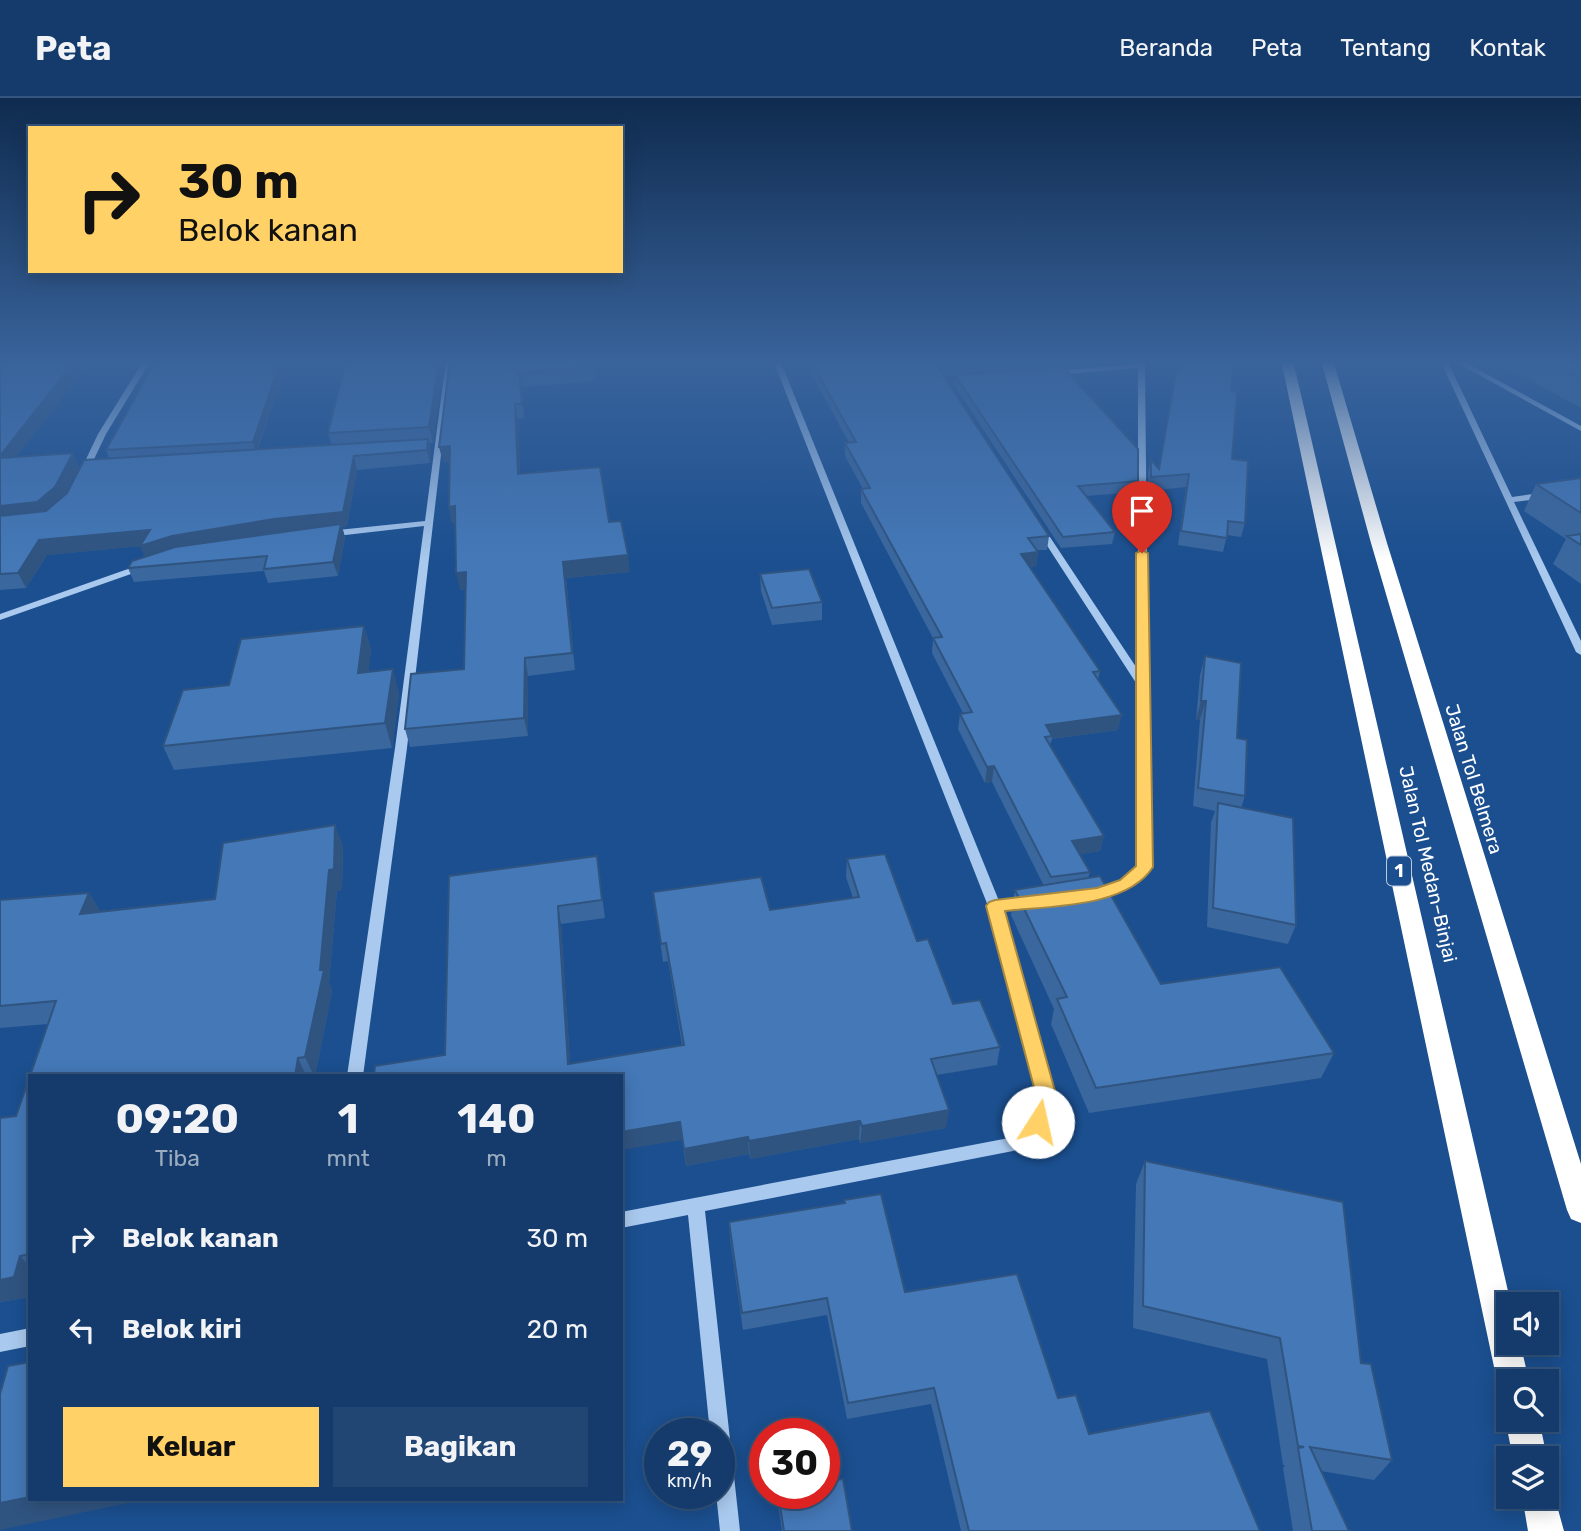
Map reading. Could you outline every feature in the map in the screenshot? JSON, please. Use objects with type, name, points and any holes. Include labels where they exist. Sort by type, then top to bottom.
[{"type":"highway","name":"Jalan Tol Medan–Binjai","points":[[1302,427],[1510,1369]]},
{"type":"highway","name":"Jalan Tol Belmera","points":[[1346,427],[1581,1210]]},
{"type":"highway","points":[[1542,1509],[1546,1531]]},
{"type":"street","points":[[80,481],[106,427]]},
{"type":"street","points":[[355,1074],[401,748],[441,427]]},
{"type":"street","points":[[623,1220],[1013,1144],[1038,1122],[1045,1091],[995,906],[803,427]]},
{"type":"street","points":[[1086,895],[1126,884],[1144,867],[1142,427]]},
{"type":"street","points":[[1474,427],[1580,647]]},
{"type":"street","points":[[425,447],[439,447]]},
{"type":"street","points":[[85,469],[99,468]]},
{"type":"street","points":[[1508,500],[1557,493]]},
{"type":"street","points":[[1033,517],[1143,687]]},
{"type":"street","points":[[320,534],[428,523]]},
{"type":"street","points":[[0,617],[156,562]]},
{"type":"street","points":[[995,906],[1047,900]]},
{"type":"street","points":[[696,1206],[730,1531]]},
{"type":"street","points":[[0,1343],[28,1336]]},
{"type":"building","points":[[0,427],[23,427],[0,456]]},
{"type":"building","points":[[119,427],[258,427],[253,442],[106,450]]},
{"type":"building","points":[[330,427],[429,427],[429,427],[328,433]]},
{"type":"building","points":[[442,427],[516,427],[518,474],[600,467],[609,522],[621,521],[628,555],[563,562],[572,653],[525,658],[524,718],[405,729],[411,674],[464,669],[466,572],[456,573],[455,506],[449,507],[450,446],[439,447]]},
{"type":"building","points":[[848,427],[977,427],[1049,536],[1028,538],[1038,552],[1021,554],[1100,671],[1093,672],[1122,715],[1046,725],[1052,736],[1045,737],[1104,836],[1072,841],[1090,872],[1051,877],[994,766],[987,767],[960,714],[972,712],[933,638],[942,637],[861,489],[870,488],[845,443],[856,442]]},
{"type":"building","points":[[990,427],[1118,427],[1138,449],[1138,481],[1078,486],[1115,532],[1063,537]]},
{"type":"building","points":[[1166,427],[1234,427],[1232,459],[1248,461],[1245,523],[1228,521],[1227,538],[1181,531],[1189,474],[1151,477],[1151,460],[1159,469]]},
{"type":"building","points":[[428,439],[427,450],[354,456],[343,512],[274,519],[172,536],[140,546],[150,530],[39,540],[18,573],[0,574],[0,516],[46,511],[67,493],[84,460]]},
{"type":"building","points":[[73,453],[55,487],[37,502],[0,506],[0,458]]},
{"type":"building","points":[[1581,478],[1581,513],[1536,484]]},
{"type":"building","points":[[341,524],[333,562],[264,569],[267,556],[128,568],[132,561],[175,547]]},
{"type":"building","points":[[1581,534],[1581,545],[1567,536]]},
{"type":"building","points":[[809,569],[822,602],[772,608],[760,574]]},
{"type":"building","points":[[364,626],[358,673],[393,669],[385,723],[163,746],[183,690],[229,685],[241,639]]},
{"type":"building","points":[[1205,656],[1241,663],[1237,738],[1247,740],[1245,796],[1198,788],[1206,701],[1201,701]]},
{"type":"building","points":[[1218,803],[1293,818],[1296,925],[1213,908]]},
{"type":"building","points":[[335,825],[334,869],[329,870],[320,970],[324,970],[305,1057],[298,1058],[295,1074],[31,1074],[56,1001],[0,1006],[0,900],[89,893],[80,914],[215,899],[223,843]]},
{"type":"building","points":[[885,854],[917,941],[928,939],[953,1004],[980,1000],[1000,1047],[931,1059],[949,1110],[862,1126],[860,1121],[749,1141],[748,1137],[684,1149],[680,1122],[623,1132],[623,1074],[374,1074],[375,1066],[445,1055],[449,876],[597,856],[602,900],[558,906],[568,1064],[684,1045],[666,943],[661,944],[653,892],[761,877],[770,910],[859,897],[847,859]]},
{"type":"building","points":[[1100,876],[1161,984],[1280,967],[1334,1053],[1096,1088],[1057,999],[1067,997],[1015,890]]},
{"type":"building","points":[[28,1082],[28,1254],[20,1256],[14,1277],[0,1280],[0,1118],[16,1116]]},
{"type":"building","points":[[1145,1161],[1343,1202],[1361,1363],[1371,1364],[1392,1460],[1310,1447],[1349,1531],[1312,1531],[1298,1448],[1304,1447],[1298,1446],[1280,1338],[1143,1306]]},
{"type":"building","points":[[881,1194],[905,1292],[1017,1274],[1058,1398],[1076,1395],[1089,1434],[1210,1411],[1260,1531],[969,1531],[934,1388],[848,1403],[827,1298],[742,1313],[729,1222],[845,1203],[844,1200]]},
{"type":"building","points":[[28,1362],[28,1497],[0,1503],[0,1394],[8,1366]]},
{"type":"building","points":[[840,1479],[843,1479],[852,1531],[784,1531],[781,1509],[840,1509]]},
{"type":"route","points":[[1038,1122],[1045,1091],[995,906],[1099,894],[1126,884],[1144,867],[1142,553]]}]
